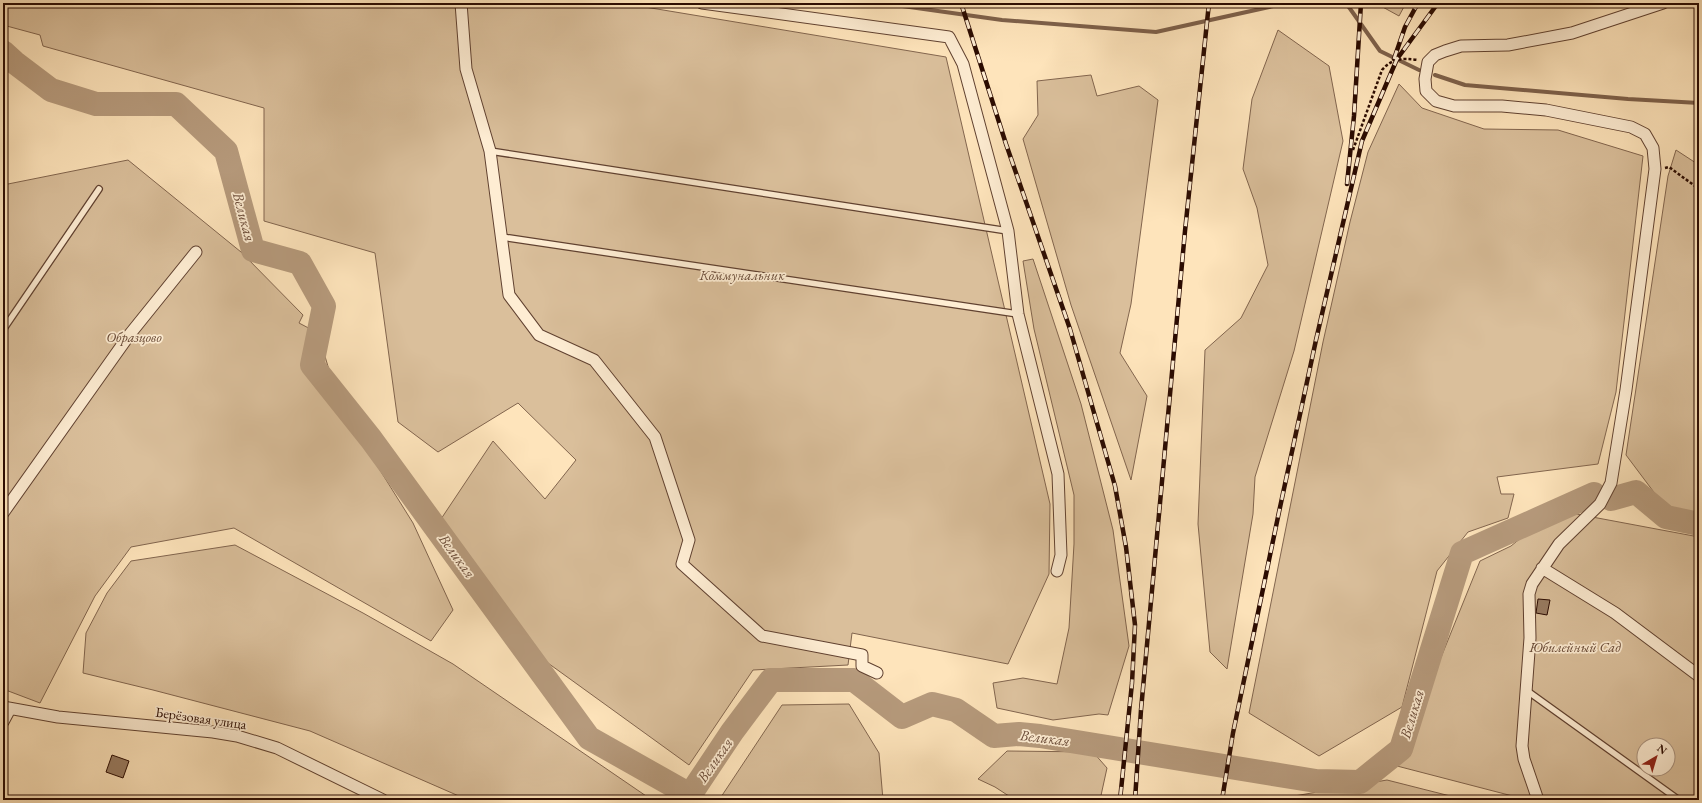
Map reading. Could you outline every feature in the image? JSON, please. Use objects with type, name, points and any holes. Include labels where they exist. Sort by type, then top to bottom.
[{"type":"street","points":[[461,3],[466,69],[490,151],[509,295],[540,335],[594,360],[655,437],[688,540],[682,564],[762,636],[862,655],[862,666],[877,673]]},
{"type":"street","points":[[702,3],[949,37],[963,64],[1008,231],[1018,314],[1058,474],[1061,555],[1057,571]]},
{"type":"street","points":[[1538,800],[1524,759],[1522,746],[1530,638],[1529,594],[1532,584],[1559,544],[1600,504],[1611,482],[1626,390],[1655,170],[1653,148],[1645,134],[1631,127],[1546,110],[1502,106],[1454,106],[1436,101],[1426,91],[1425,79],[1428,62],[1435,55],[1461,46],[1508,45],[1572,34],[1663,3]]},
{"type":"street","points":[[3,513],[130,334],[196,252]]},
{"type":"street","points":[[1542,568],[1615,612],[1699,676]]},
{"type":"street","points":[[3,722],[7,708]]},
{"type":"street","name":"Берёзовая улица","points":[[7,708],[58,717],[213,732],[237,736],[277,748],[383,800]]},
{"type":"lane","points":[[490,151],[1008,231]]},
{"type":"lane","points":[[3,330],[99,189]]},
{"type":"lane","points":[[502,237],[1018,314]]},
{"type":"lane","points":[[1526,690],[1679,800]]},
{"type":"path","points":[[1353,150],[1382,70],[1387,64],[1398,59],[1406,58],[1428,62]]},
{"type":"path","points":[[1655,170],[1669,167],[1699,189]]},
{"type":"green space","name":"Коммунальник","points":[[3,3],[621,3],[946,57],[1050,504],[1049,574],[1008,664],[852,633],[848,665],[753,670],[689,765],[523,645],[439,522],[493,441],[545,499],[576,460],[518,403],[438,452],[398,422],[375,253],[264,221],[264,108],[43,46],[40,35],[3,25]]},
{"type":"green space","points":[[1379,3],[1406,3],[1399,16],[1379,5]]},
{"type":"green space","points":[[1278,30],[1329,66],[1343,141],[1294,351],[1255,477],[1253,514],[1227,669],[1210,652],[1198,524],[1205,350],[1241,318],[1268,265],[1257,208],[1243,169],[1252,99]]},
{"type":"green space","points":[[1091,75],[1097,96],[1139,86],[1158,100],[1131,304],[1120,353],[1147,396],[1131,480],[1071,305],[1023,139],[1038,115],[1037,81]]},
{"type":"green space","points":[[1399,84],[1422,108],[1484,129],[1558,130],[1643,156],[1616,392],[1598,464],[1497,477],[1501,494],[1514,494],[1508,518],[1468,532],[1437,571],[1402,707],[1319,756],[1249,713],[1323,342],[1350,222],[1368,152]]},
{"type":"green space","points":[[1676,150],[1699,165],[1699,518],[1668,511],[1626,455],[1668,176]]},
{"type":"green space","name":"Образцово","points":[[128,160],[241,252],[303,315],[299,323],[318,333],[330,373],[373,459],[413,523],[453,610],[431,641],[234,528],[131,547],[95,596],[40,703],[3,689],[3,185]]},
{"type":"green space","points":[[1033,259],[1081,404],[1113,530],[1129,646],[1108,715],[1099,714],[1053,720],[997,708],[993,683],[1023,678],[1057,684],[1069,628],[1074,544],[1074,495],[1034,329],[1023,261]]},
{"type":"green space","name":"Юбилейный Сад","points":[[1555,510],[1699,537],[1699,800],[1528,800],[1397,766],[1480,561],[1511,546]]},
{"type":"green space","points":[[235,545],[363,613],[453,664],[652,800],[468,800],[310,731],[83,673],[86,633],[107,593],[131,561]]},
{"type":"green space","points":[[849,704],[879,753],[883,800],[719,800],[782,705]]},
{"type":"green space","points":[[1007,751],[1093,752],[1107,768],[1100,800],[1015,800],[995,787],[978,779]]},
{"type":"green space","points":[[1387,780],[1466,800],[1271,800]]},
{"type":"building","points":[[1538,599],[1550,600],[1547,615],[1536,613]]},
{"type":"building","points":[[112,755],[129,761],[123,778],[106,772]]},
{"type":"waterway","points":[[881,3],[1002,20],[1156,32],[1278,5],[1306,3]]},
{"type":"waterway","points":[[1346,3],[1380,51],[1419,70]]},
{"type":"waterway","name":"Великая","points":[[3,52],[51,90],[96,104],[176,104],[226,151],[253,250],[300,263],[324,306],[312,365],[371,439],[589,738],[690,795],[732,732],[771,680],[854,680],[902,717],[932,704],[956,710],[994,736],[1019,734],[1040,736],[1316,781],[1360,782],[1401,749],[1462,553],[1594,494]]},
{"type":"waterway","points":[[1435,75],[1465,85],[1628,99],[1699,103]]},
{"type":"waterway","name":"Великая","points":[[1611,499],[1636,492],[1666,517],[1699,524]]},
{"type":"railway","points":[[961,3],[1006,144],[1070,329],[1115,486],[1126,547],[1135,625],[1132,683],[1120,800]]},
{"type":"railway","points":[[1135,800],[1141,710],[1185,231],[1209,3]]},
{"type":"railway","points":[[1347,184],[1354,116],[1361,3]]},
{"type":"railway","points":[[1394,59],[1405,27],[1418,3]]},
{"type":"railway","points":[[1222,800],[1233,733],[1279,512],[1316,340],[1362,141],[1397,59],[1438,3]]}]
